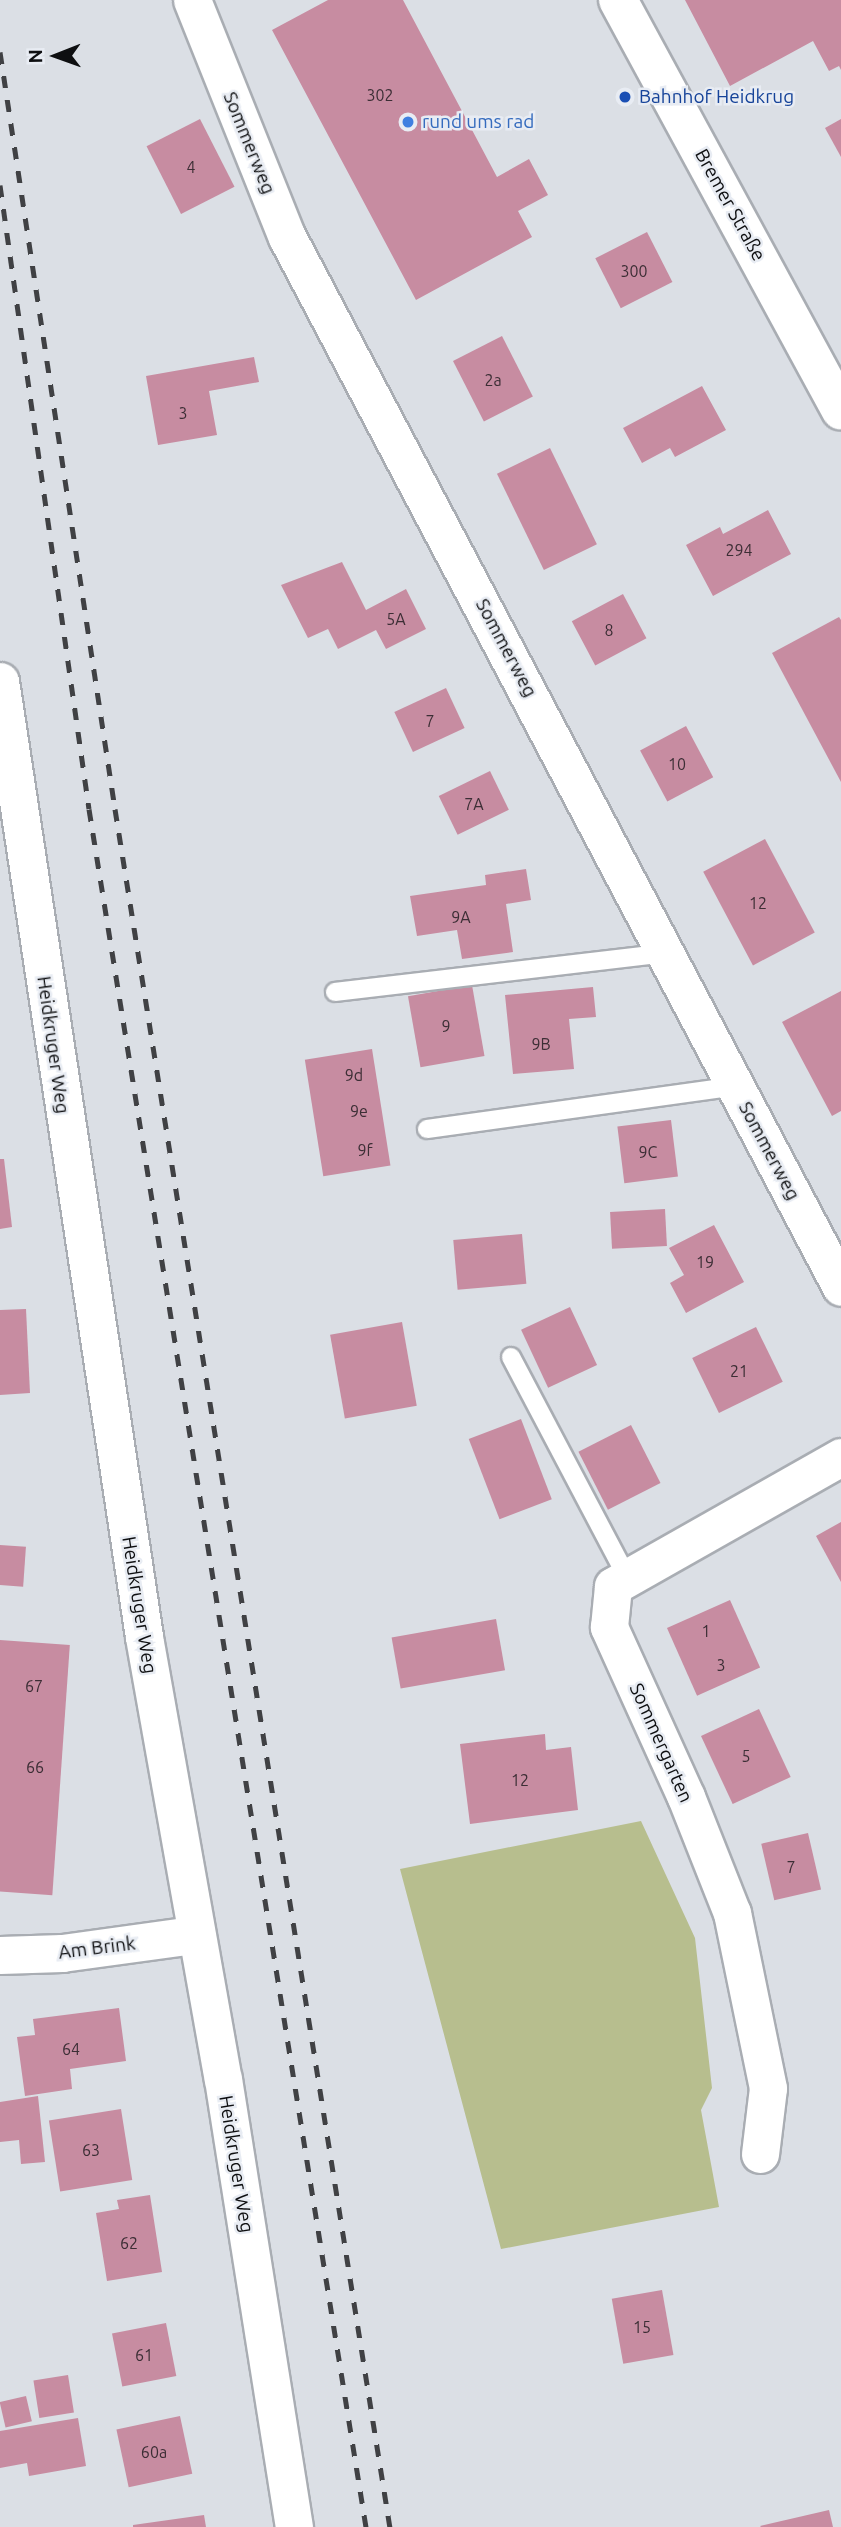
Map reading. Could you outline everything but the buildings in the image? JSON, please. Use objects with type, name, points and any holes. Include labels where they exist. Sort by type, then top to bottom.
[{"type":"main road","name":"Bremer Straße","points":[[618,0],[841,410]]},
{"type":"street","name":"Sommerweg","points":[[192,0],[287,237],[841,1287]]},
{"type":"street","name":"Heidkruger Weg","points":[[0,681],[97,1338],[194,1935],[223,2079],[294,2527]]},
{"type":"street","points":[[627,1577],[841,1457]]},
{"type":"street","name":"Sommergarten","points":[[627,1577],[613,1586],[609,1627],[686,1797],[732,1913],[768,2088],[760,2154]]},
{"type":"street","name":"Am Brink","points":[[0,1955],[61,1953],[194,1935]]},
{"type":"lane","points":[[335,992],[666,953]]},
{"type":"lane","points":[[427,1129],[735,1086]]},
{"type":"lane","points":[[511,1357],[627,1577]]},
{"type":"green space","points":[[641,1821],[695,1938],[712,2088],[701,2110],[719,2207],[501,2249],[400,1869]]},
{"type":"railway","points":[[0,52],[115,809],[390,2527]]},
{"type":"railway","points":[[0,185],[89,809],[366,2527]]},
{"type":"place","name":"Bahnhof Heidkrug","points":[[625,97]]},
{"type":"place","name":"rund ums rad","points":[[408,122]]}]
